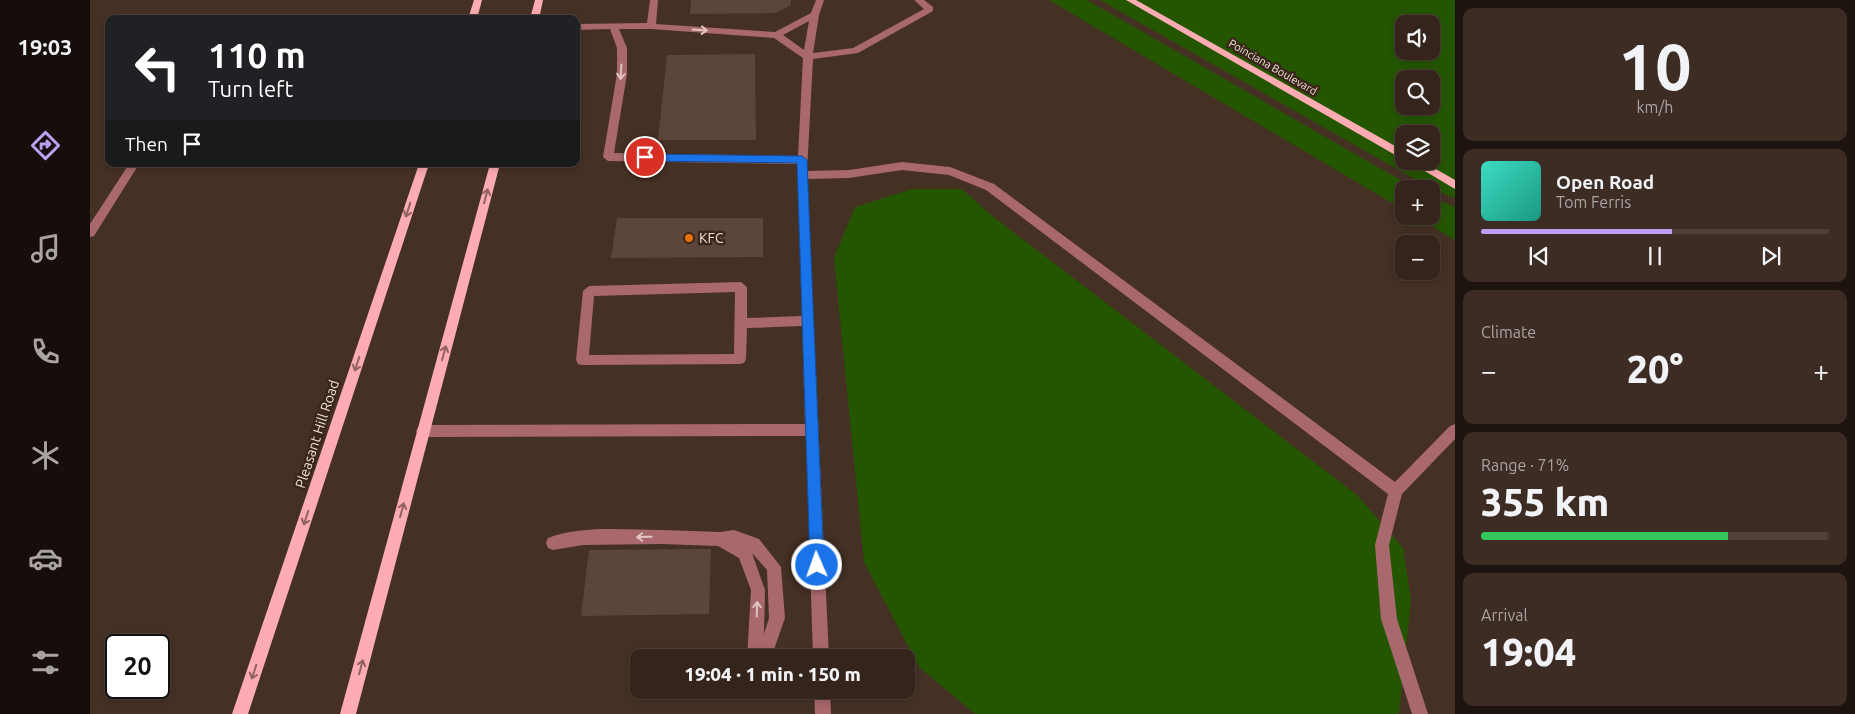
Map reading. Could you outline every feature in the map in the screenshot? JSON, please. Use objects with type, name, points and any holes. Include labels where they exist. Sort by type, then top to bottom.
[{"type":"main road","points":[[473,15],[478,0]]},
{"type":"main road","points":[[535,15],[539,0]]},
{"type":"main road","name":"Poinciana Boulevard","points":[[1130,0],[1395,151]]},
{"type":"main road","name":"Pleasant Hill Road","points":[[240,714],[423,167]]},
{"type":"main road","points":[[348,714],[494,167]]},
{"type":"main road","points":[[1429,170],[1455,185]]},
{"type":"street","points":[[651,26],[654,0]]},
{"type":"street","points":[[820,0],[815,15],[808,57],[802,176],[821,649]]},
{"type":"street","points":[[580,27],[651,26],[776,35],[808,57],[854,51],[930,9],[918,0]]},
{"type":"street","points":[[776,35],[815,15]]},
{"type":"street","points":[[613,25],[622,48],[622,74],[608,157],[802,160]]},
{"type":"street","points":[[802,176],[849,174],[902,166],[950,171],[990,187],[1396,490]]},
{"type":"street","points":[[90,232],[132,167]]},
{"type":"street","points":[[740,287],[741,323],[740,359],[582,360],[589,291],[740,287]]},
{"type":"street","points":[[741,323],[808,321]]},
{"type":"street","points":[[423,431],[812,430]]},
{"type":"street","points":[[1420,714],[1389,619],[1382,545],[1396,490],[1455,430]]},
{"type":"street","points":[[553,543],[583,538],[662,537],[720,539],[734,537],[754,544],[774,567],[777,618],[766,649]]},
{"type":"street","points":[[720,539],[746,554],[758,590],[755,649]]},
{"type":"street","points":[[822,699],[823,714]]},
{"type":"green space","points":[[1049,0],[1087,0],[1400,180],[1395,180],[1395,205]]},
{"type":"green space","points":[[1100,0],[1455,0],[1455,198],[1440,192],[1440,180],[1416,180],[1399,170],[1440,170],[1440,125],[1395,125],[1395,168]]},
{"type":"green space","points":[[912,189],[962,189],[991,215],[1357,495],[1403,548],[1411,600],[1399,714],[975,714],[919,667],[915,659],[915,649],[910,649],[864,562],[834,258],[855,207]]},
{"type":"green space","points":[[1440,201],[1455,207],[1455,240],[1430,225],[1440,225]]},
{"type":"building","points":[[691,0],[791,0],[791,5],[776,13],[690,14]]},
{"type":"building","points":[[755,54],[756,140],[658,140],[667,55]]},
{"type":"building","name":"KFC","points":[[617,218],[763,218],[763,257],[611,258]]},
{"type":"building","points":[[711,549],[709,614],[581,616],[589,550]]},
{"type":"place","name":"KFC","points":[[689,238]]},
{"type":"route","points":[[645,157],[802,160],[817,565]]}]
